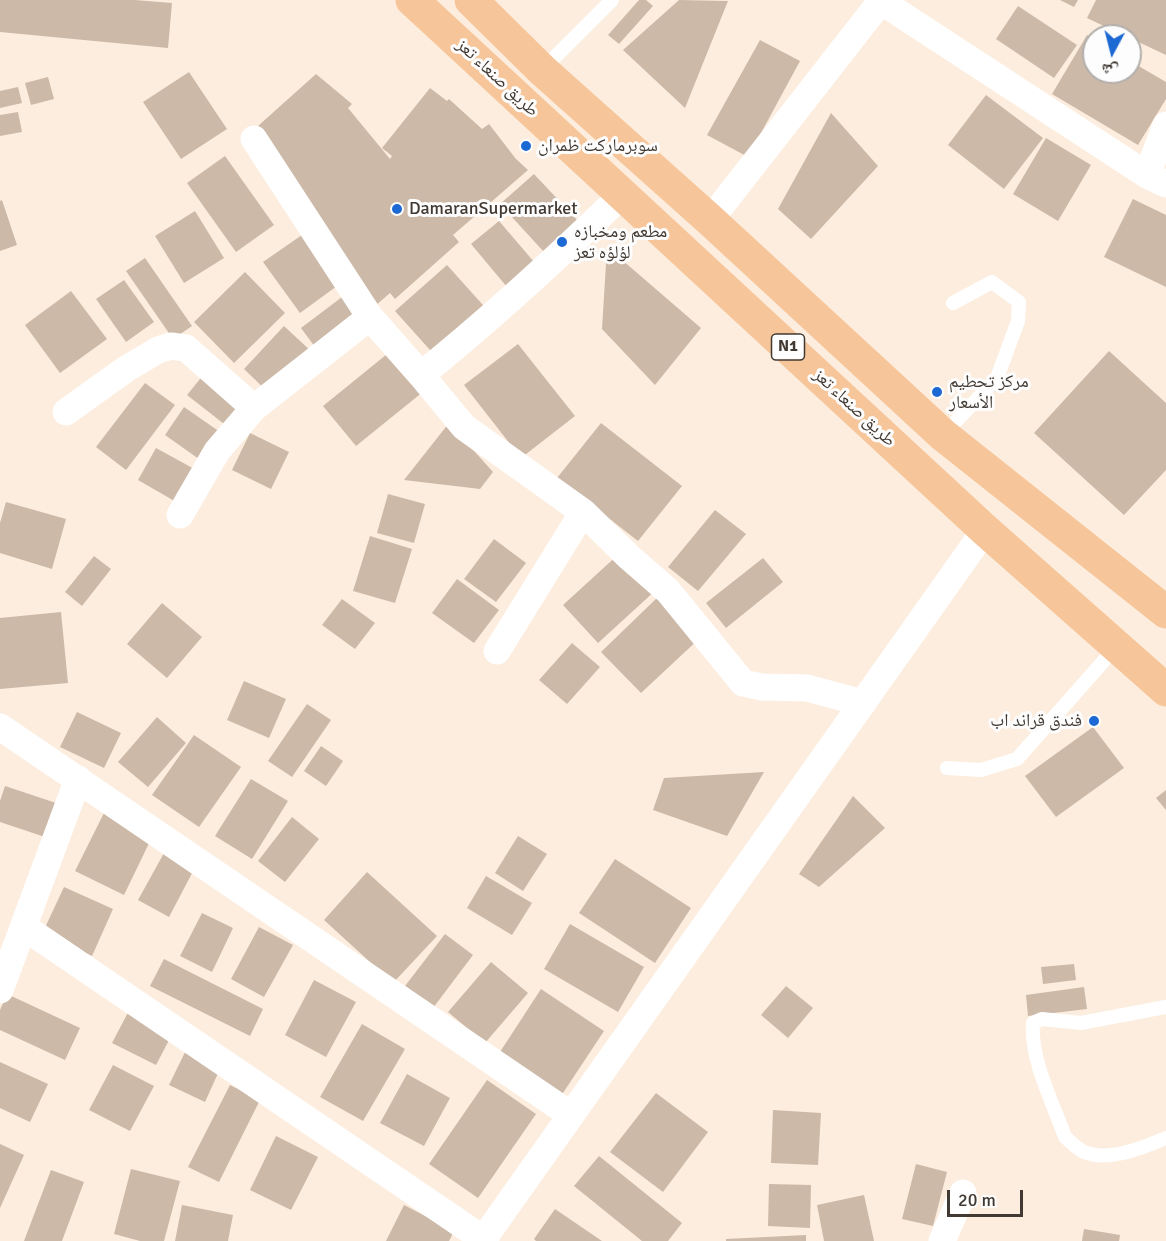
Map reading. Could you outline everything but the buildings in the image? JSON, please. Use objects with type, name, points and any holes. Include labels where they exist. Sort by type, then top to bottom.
[{"type":"highway","name":"طريق صنعاء تعز","points":[[412,0],[985,530],[1166,690]]},
{"type":"highway","name":"طريق صنعاء تعز","points":[[471,0],[542,70],[710,220],[943,435],[1166,612]]},
{"type":"street","points":[[710,220],[880,1],[1157,180],[1166,125]]},
{"type":"street","points":[[254,139],[370,318],[464,427],[583,512],[668,591],[743,683],[762,687],[807,688],[863,703]]},
{"type":"street","points":[[421,375],[471,335],[544,270],[624,194]]},
{"type":"street","points":[[180,515],[217,451],[254,408],[370,318]]},
{"type":"street","points":[[66,412],[126,369],[158,350],[171,346],[186,348],[254,408]]},
{"type":"street","points":[[497,651],[583,512]]},
{"type":"street","points":[[24,927],[484,1240],[985,530]]},
{"type":"street","points":[[0,727],[571,1115]]},
{"type":"street","points":[[0,990],[78,779]]},
{"type":"street","points":[[942,1241],[963,1193]]},
{"type":"lane","points":[[542,70],[612,0]]},
{"type":"lane","points":[[943,435],[997,378],[1018,321],[1018,302],[992,282],[953,303]]},
{"type":"lane","points":[[947,768],[981,770],[1017,759],[1117,646]]},
{"type":"lane","points":[[1166,1007],[1082,1023],[1042,1019],[1033,1023],[1032,1030],[1033,1048],[1065,1137],[1071,1143],[1083,1151],[1103,1156],[1140,1149],[1166,1138]]},
{"type":"place","name":"سوبرماركت ظمران","points":[[526,146]]},
{"type":"place","name":"DamaranSupermarket","points":[[397,209]]},
{"type":"place","name":"مطعم ومخبازه لؤلؤه تعز","points":[[562,242]]},
{"type":"place","name":"مركز تحطيم الأسعار","points":[[937,392]]},
{"type":"place","name":"فندق قراند اب","points":[[1094,721]]}]
